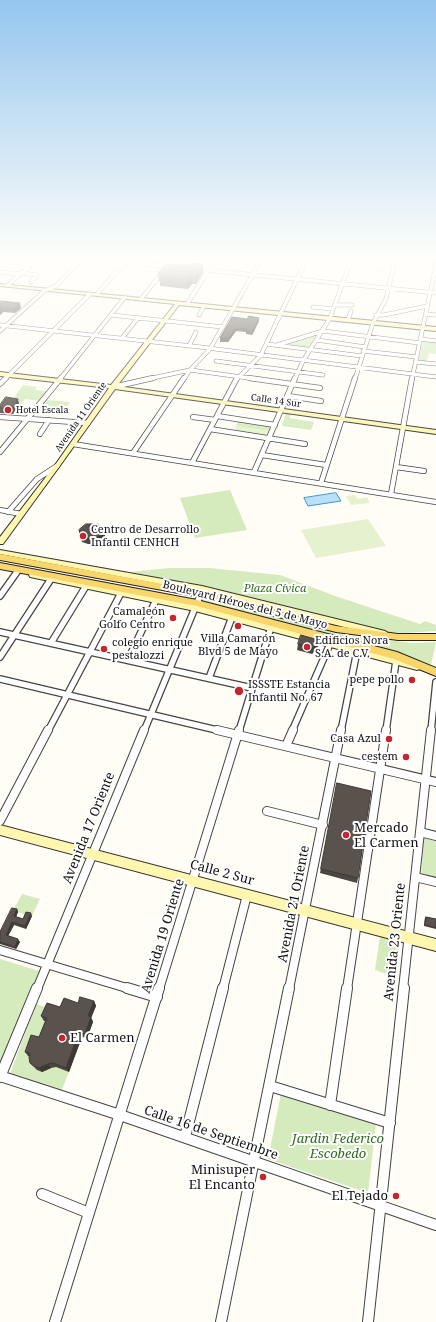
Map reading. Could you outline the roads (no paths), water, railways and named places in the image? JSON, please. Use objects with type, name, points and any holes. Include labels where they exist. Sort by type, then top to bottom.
[{"type":"main road","name":"Boulevard Héroes del 5 de Mayo","points":[[0,557],[198,598],[336,629],[398,637],[436,637]]},
{"type":"main road","name":"Boulevard Héroes del 5 de Mayo","points":[[0,567],[134,590],[198,598],[322,637],[397,656],[435,671]]},
{"type":"main road","points":[[121,593],[134,590]]},
{"type":"main road","points":[[322,637],[357,651]]},
{"type":"street","points":[[0,332],[11,322]]},
{"type":"street","points":[[0,384],[62,322]]},
{"type":"street","points":[[0,452],[106,322]]},
{"type":"street","points":[[122,338],[135,322]]},
{"type":"street","name":"Avenida 11 Oriente","points":[[0,542],[57,466],[113,387],[163,322]]},
{"type":"street","points":[[171,322],[223,327]]},
{"type":"street","points":[[134,453],[190,370],[210,349],[226,322]]},
{"type":"street","points":[[192,463],[238,377],[261,355],[276,322]]},
{"type":"street","points":[[254,472],[294,384],[303,360],[324,331],[328,322]]},
{"type":"street","points":[[362,322],[436,329]]},
{"type":"street","points":[[391,494],[413,374],[424,322]]},
{"type":"street","points":[[321,483],[373,323]]},
{"type":"street","points":[[0,325],[148,341],[436,377]]},
{"type":"street","points":[[277,345],[324,331],[368,337],[436,341]]},
{"type":"street","points":[[188,346],[196,332]]},
{"type":"street","points":[[317,340],[436,364]]},
{"type":"street","points":[[266,344],[362,356]]},
{"type":"street","points":[[216,361],[323,375]]},
{"type":"street","points":[[190,370],[320,388]]},
{"type":"street","name":"Calle 14 Sur","points":[[113,387],[190,370]]},
{"type":"street","name":"Calle 14 Sur","points":[[0,374],[113,387],[436,432]]},
{"type":"street","points":[[288,396],[321,401]]},
{"type":"street","points":[[0,417],[88,423]]},
{"type":"street","points":[[194,417],[275,424]]},
{"type":"street","points":[[40,434],[49,420]]},
{"type":"street","points":[[210,429],[305,444]]},
{"type":"street","points":[[73,444],[436,502]]},
{"type":"street","points":[[262,454],[326,465]]},
{"type":"street","points":[[8,512],[37,479],[57,466]]},
{"type":"street","points":[[396,467],[424,471]]},
{"type":"street","points":[[0,510],[21,514]]},
{"type":"street","name":"Boulevard Héroes del 5 de Mayo","points":[[0,552],[198,598],[232,617],[435,671]]},
{"type":"street","name":"Boulevard Héroes del 5 de Mayo","points":[[0,567],[17,572],[156,600],[198,598]]},
{"type":"street","points":[[0,596],[17,572]]},
{"type":"street","points":[[0,657],[51,579]]},
{"type":"street","points":[[51,643],[86,586]]},
{"type":"street","points":[[0,821],[121,593]]},
{"type":"street","name":"Avenida 17 Oriente","points":[[0,1076],[198,598]]},
{"type":"street","points":[[128,660],[156,600]]},
{"type":"street","points":[[208,678],[232,617]]},
{"type":"street","name":"Avenida 19 Oriente","points":[[54,1322],[157,997],[271,628]]},
{"type":"street","points":[[0,632],[252,688]]},
{"type":"street","points":[[286,746],[330,644]]},
{"type":"street","name":"Avenida 21 Oriente","points":[[221,1322],[323,825],[357,651]]},
{"type":"street","points":[[330,1105],[396,661]]},
{"type":"street","points":[[0,679],[436,782]]},
{"type":"street","name":"Avenida 23 Oriente","points":[[368,1322],[382,1206],[436,682]]},
{"type":"street","points":[[268,811],[323,825]]},
{"type":"street","name":"Calle 2 Sur","points":[[0,830],[436,945]]},
{"type":"street","points":[[420,832],[436,836]]},
{"type":"street","points":[[415,877],[436,882]]},
{"type":"street","points":[[185,1138],[247,895]]},
{"type":"street","points":[[0,950],[48,963],[157,997]]},
{"type":"street","name":"Calle 16 de Septiembre","points":[[0,1076],[120,1115],[436,1225]]},
{"type":"street","points":[[270,1086],[390,1123]]},
{"type":"street","points":[[42,1194],[89,1213]]},
{"type":"water","points":[[336,493],[341,501],[308,506],[304,498]]},
{"type":"place","name":"Hotel Escala","points":[[8,410]]},
{"type":"place","name":"Centro de Desarrollo Infantil CENHCH","points":[[83,536]]},
{"type":"place","name":"Camaleón Golfo Centro","points":[[173,618]]},
{"type":"place","name":"Villa Camarón Blvd 5 de Mayo","points":[[238,626]]},
{"type":"place","name":"Edificios Nora S.A. de C.V.","points":[[307,647]]},
{"type":"place","name":"colegio enrique pestalozzi","points":[[104,649]]},
{"type":"place","name":"pepe pollo","points":[[412,680]]},
{"type":"place","name":"ISSSTE Estancia Infantil No. 67","points":[[239,691]]},
{"type":"place","name":"Casa Azul","points":[[389,739]]},
{"type":"place","name":"cestem","points":[[406,757]]},
{"type":"place","name":"Mercado El Carmen","points":[[346,835]]},
{"type":"place","name":"El Carmen","points":[[62,1038]]},
{"type":"place","name":"Minisuper El Encanto","points":[[263,1177]]},
{"type":"place","name":"El Tejado","points":[[396,1196]]},
{"type":"park label","name":"Plaza Cívica","points":[[275,589]]},
{"type":"park label","name":"Jardin Federico Escobedo","points":[[338,1146]]}]
